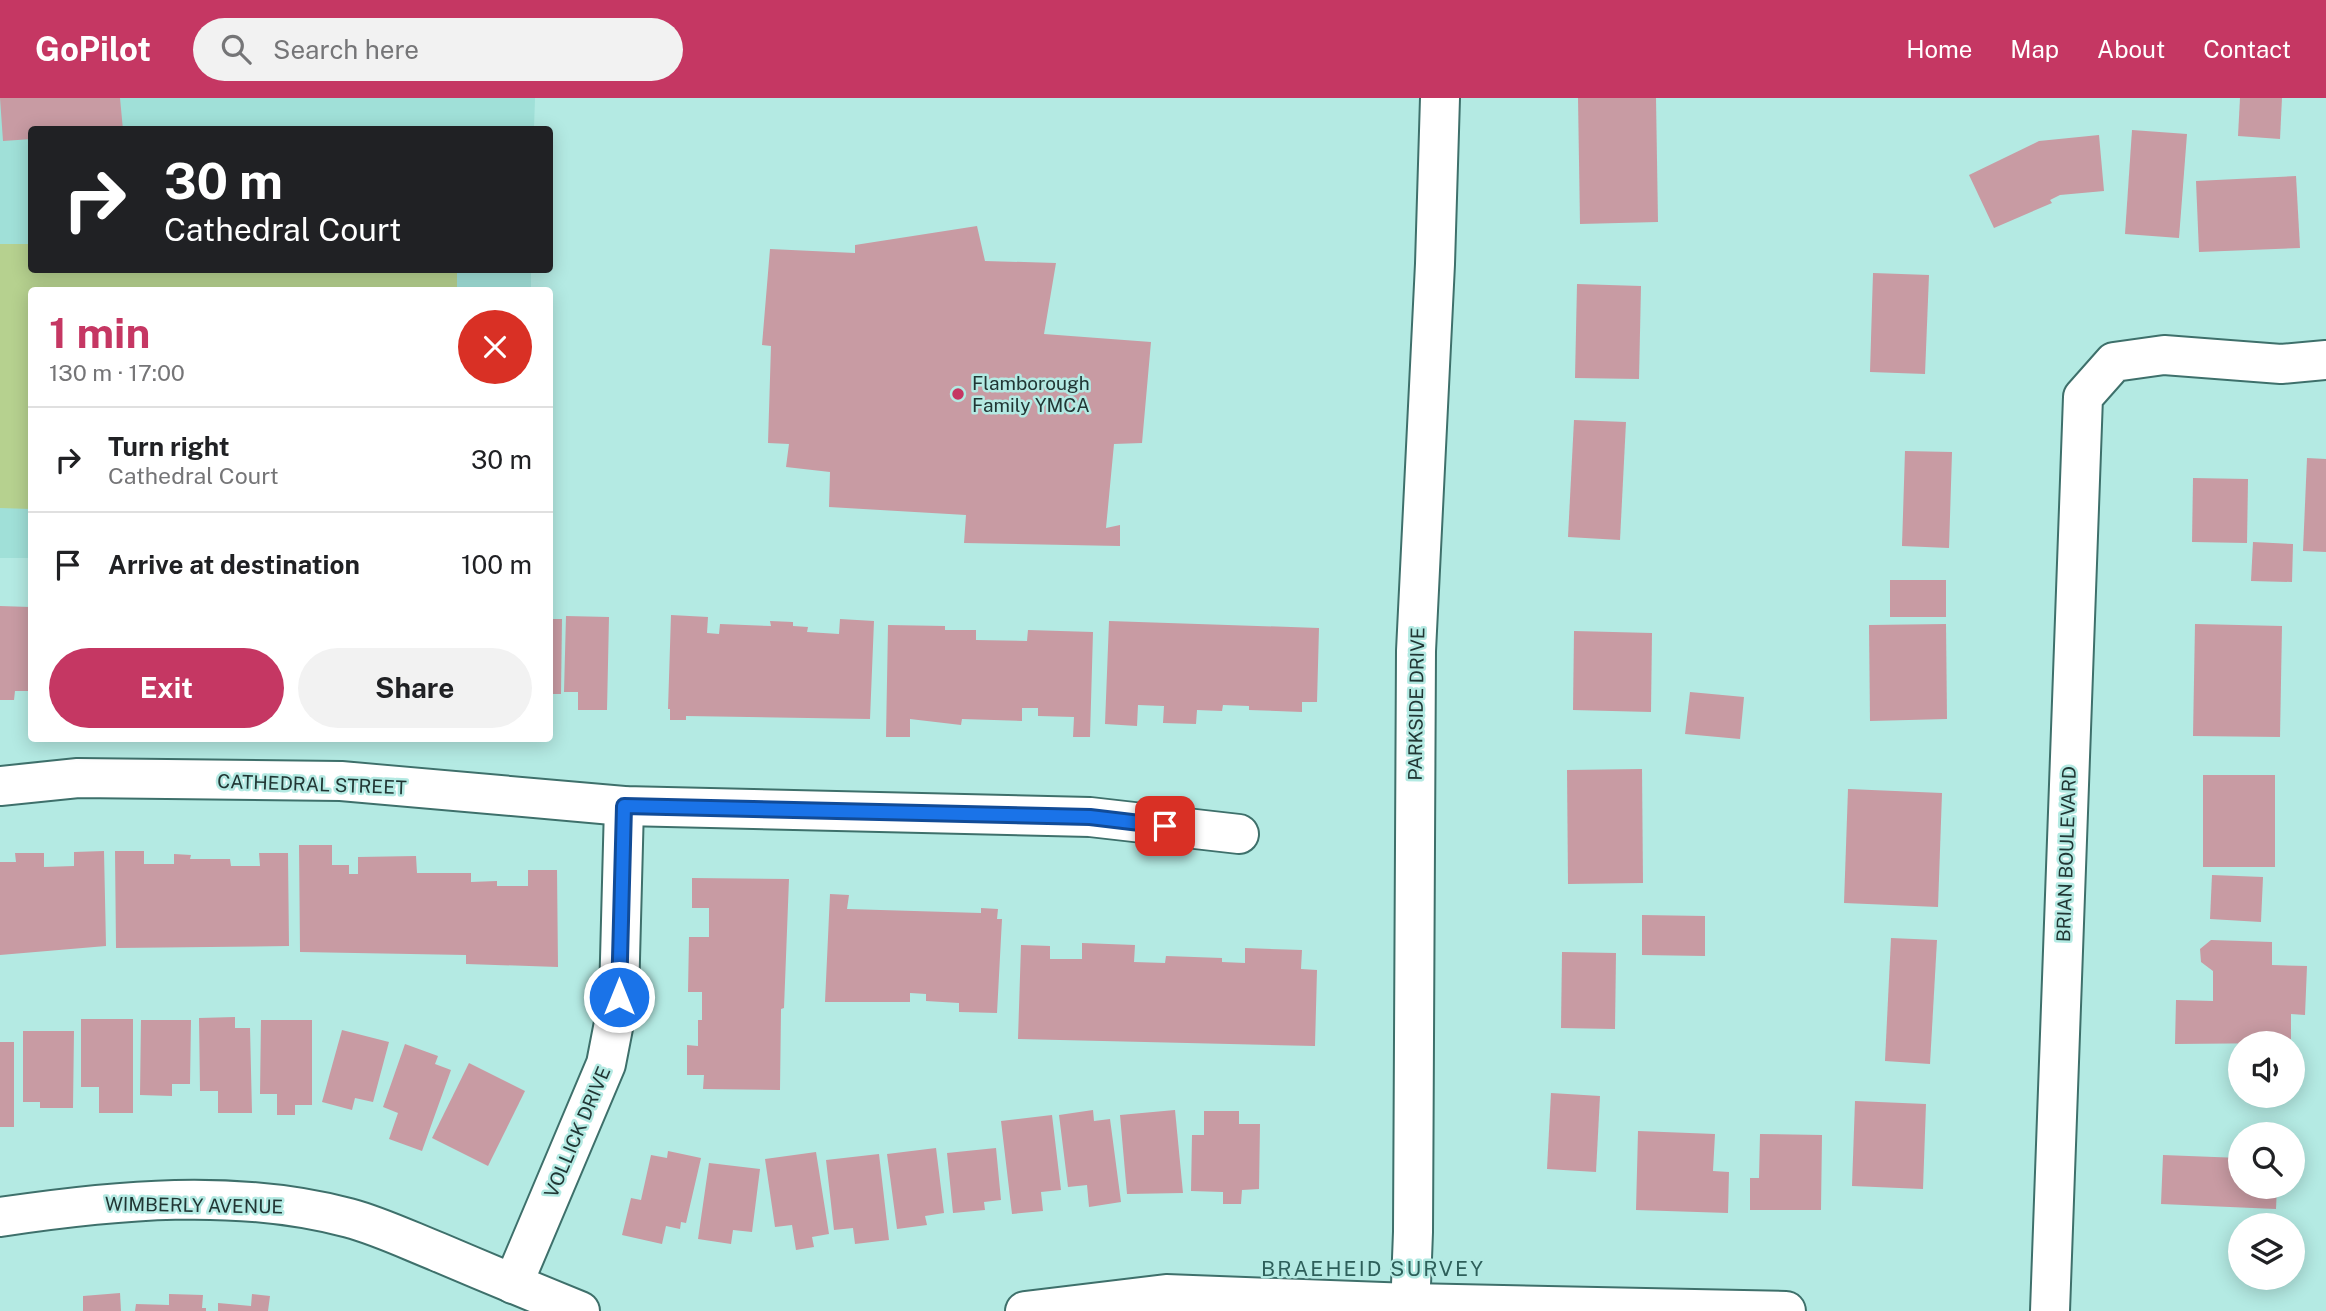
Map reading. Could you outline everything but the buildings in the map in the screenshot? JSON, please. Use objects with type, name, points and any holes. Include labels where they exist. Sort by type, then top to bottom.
[{"type":"street","name":"PARKSIDE DRIVE","points":[[1410,1307],[1413,1232],[1416,651],[1440,98]]},
{"type":"street","name":"BRIAN BOULEVARD","points":[[2050,1311],[2083,397],[2114,362],[2164,355],[2281,365],[2326,360]]},
{"type":"street","name":"CATHEDRAL STREET","points":[[0,786],[78,778],[341,781],[624,806],[1090,817],[1240,834]]},
{"type":"street","name":"VOLLICK DRIVE","points":[[513,1284],[609,1053],[619,997],[624,806]]},
{"type":"street","name":"WIMBERLY AVENUE","points":[[0,1217],[89,1204],[182,1200],[288,1205],[338,1215],[375,1227],[580,1311]]},
{"type":"street","points":[[1025,1311],[1166,1294],[1410,1307],[1786,1311]]},
{"type":"shaded area","points":[[0,98],[535,98],[534,126],[28,126],[28,273],[531,273],[531,287],[28,287],[28,558],[0,558]]},
{"type":"green space","points":[[0,244],[28,244],[28,273],[457,273],[457,287],[28,287],[28,509],[0,508]]},
{"type":"place","name":"Flamborough Family YMCA","points":[[958,394]]},
{"type":"district","name":"BRAEHEID SURVEY","points":[[1373,1269]]},
{"type":"route","points":[[619,997],[624,806],[1090,817],[1165,826]]}]
